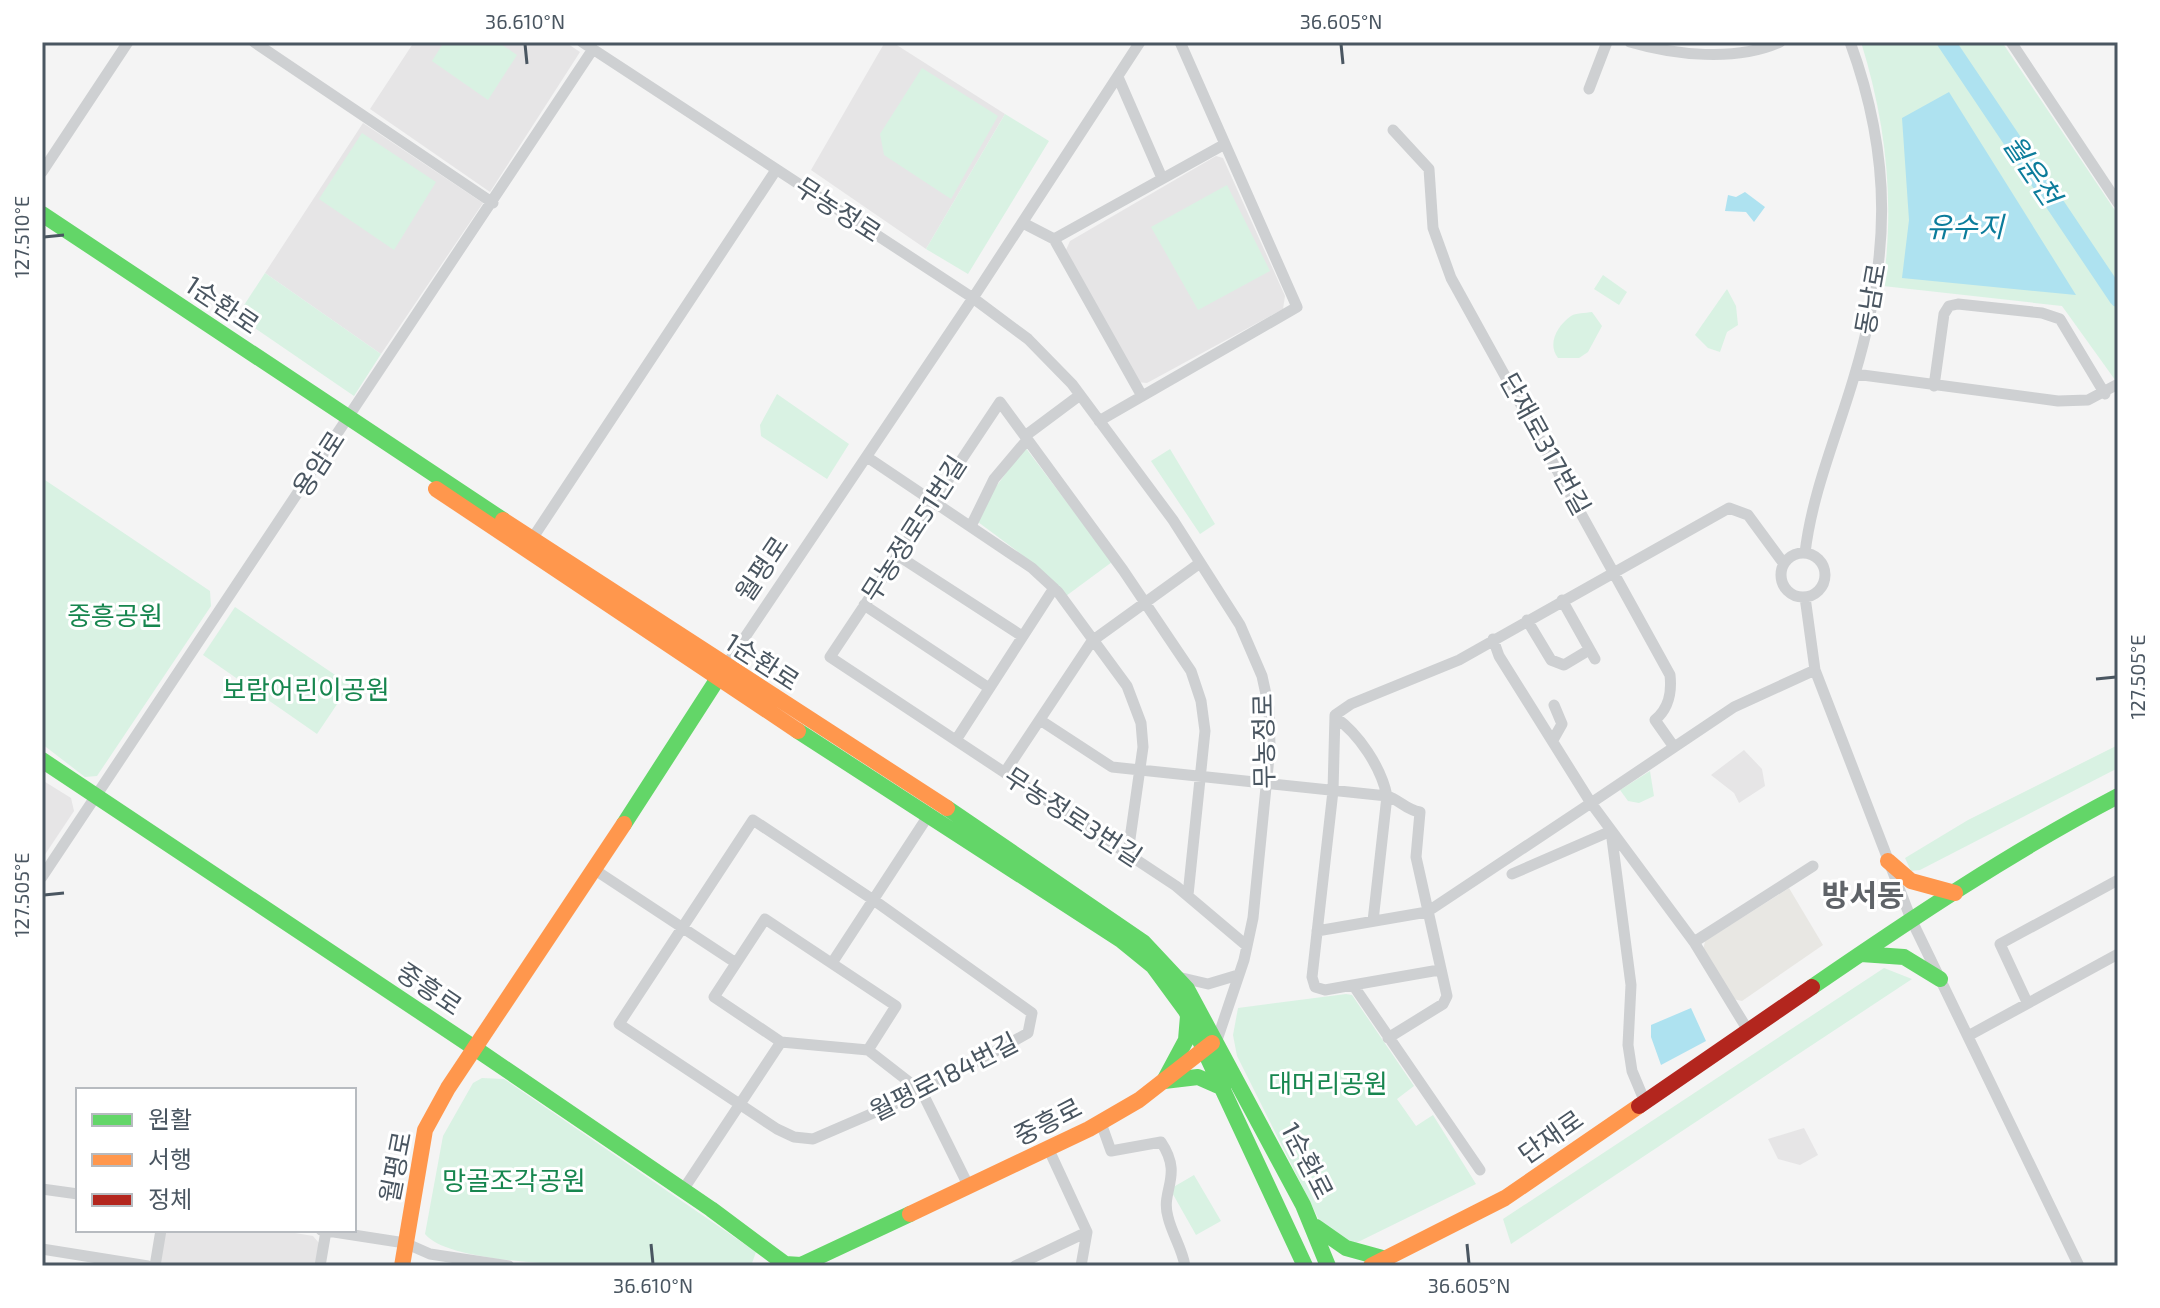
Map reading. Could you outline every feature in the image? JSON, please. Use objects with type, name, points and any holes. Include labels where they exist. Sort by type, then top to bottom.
[{"type":"street","points":[[42,172],[128,42]]},
{"type":"street","points":[[254,42],[493,203]]},
{"type":"street","name":"무농정로","points":[[582,42],[973,298],[1028,339],[1080,395],[1200,563],[1240,625],[1262,676],[1269,708],[1266,785],[1253,918],[1238,975],[1211,1044]]},
{"type":"street","name":"월평로","points":[[402,1266],[425,1130],[448,1088],[1140,42]]},
{"type":"street","points":[[1099,421],[1297,307],[1180,42]]},
{"type":"street","points":[[1589,89],[1607,42]]},
{"type":"street","points":[[1630,42],[1684,52],[1780,42]]},
{"type":"street","name":"동남로","points":[[1805,553],[1807,529],[1855,374],[1879,262],[1883,206],[1880,153],[1869,95],[1850,42]]},
{"type":"street","points":[[2011,42],[2118,203]]},
{"type":"street","name":"용암로","points":[[42,877],[593,49]]},
{"type":"street","points":[[1118,77],[1162,178]]},
{"type":"street","name":"단재로317번길","points":[[1393,130],[1429,169],[1433,228],[1452,279],[1615,570],[1670,675],[1672,690],[1666,706],[1655,720],[1674,747]]},
{"type":"street","points":[[1054,239],[1225,144]]},
{"type":"street","points":[[532,539],[776,170]]},
{"type":"street","name":"1순환로","points":[[42,214],[721,673],[940,803],[1116,921],[1178,977],[1211,1044],[1311,1222],[1328,1266]]},
{"type":"street","points":[[1023,223],[1054,239],[1142,396]]},
{"type":"street","name":"1순환로","points":[[42,226],[532,539],[928,816],[1141,955],[1165,979],[1211,1044],[1223,1088],[1305,1266]]},
{"type":"street","points":[[1934,386],[1944,314],[1949,306],[1958,304],[2042,313],[2060,319],[2105,394]]},
{"type":"street","points":[[1855,374],[2058,401],[2088,400],[2105,394],[2118,384]]},
{"type":"street","points":[[971,526],[994,479],[1026,438],[1080,395]]},
{"type":"street","name":"무농정로51번길","points":[[830,657],[1000,402],[1026,438]]},
{"type":"street","points":[[1026,438],[1176,645],[1193,676],[1205,731],[1203,778],[1188,895]]},
{"type":"street","points":[[867,457],[1032,568],[1054,588],[1135,701],[1141,723],[1139,770],[1128,853]]},
{"type":"street","points":[[1439,970],[1325,990],[1315,987],[1312,977],[1333,791],[1335,717],[1351,704],[1459,660],[1729,508],[1748,515],[1784,564],[1783,585],[1794,595],[1805,597],[1821,589],[1826,575],[1821,561],[1805,553],[1794,555],[1784,564]]},
{"type":"street","points":[[897,555],[1022,636]]},
{"type":"street","points":[[1005,772],[1092,641],[1200,563]]},
{"type":"street","points":[[956,740],[1054,588]]},
{"type":"street","points":[[1805,597],[1806,629],[1815,670],[1911,919],[2079,1266]]},
{"type":"street","points":[[1527,620],[1551,660],[1564,665],[1592,655],[1562,600]]},
{"type":"street","points":[[864,605],[989,688]]},
{"type":"street","points":[[1493,639],[1499,656],[1591,803],[1694,942],[1749,1032]]},
{"type":"street","name":"무농정로3번길","points":[[830,657],[1128,853],[1188,895],[1247,946]]},
{"type":"street","points":[[1317,931],[1427,912],[1734,707],[1815,670]]},
{"type":"street","points":[[1553,740],[1562,724],[1554,705]]},
{"type":"street","points":[[1335,717],[1349,727],[1384,779],[1387,796],[1373,921]]},
{"type":"street","points":[[1040,720],[1112,767],[1387,796],[1398,799],[1410,811],[1420,812],[1416,857],[1447,996],[1443,1004],[1388,1038]]},
{"type":"street","name":"중흥로","points":[[42,760],[476,1049],[792,1265],[969,1187],[1101,1123],[1164,1081],[1211,1044]]},
{"type":"street","name":"단재로","points":[[1378,1263],[1505,1198],[1911,919],[2072,820],[2118,796]]},
{"type":"street","points":[[832,963],[928,816]]},
{"type":"street","name":"월평로184번길","points":[[753,820],[875,901],[1032,1013],[1028,1033],[922,1092],[813,1139],[794,1137],[777,1129],[619,1024],[753,820]]},
{"type":"street","points":[[1512,874],[1611,831]]},
{"type":"street","points":[[1611,831],[1631,985],[1628,1045],[1632,1071],[1645,1102]]},
{"type":"street","points":[[1888,861],[1911,881],[1955,893]]},
{"type":"street","points":[[1694,942],[1813,866]]},
{"type":"street","points":[[595,870],[736,963]]},
{"type":"street","points":[[2027,1002],[2000,944],[2118,880]]},
{"type":"street","points":[[868,1050],[896,1006],[765,919],[714,997],[781,1042],[868,1050],[922,1092],[969,1187]]},
{"type":"street","points":[[1861,954],[1904,957],[1940,979]]},
{"type":"street","points":[[1968,1036],[2118,954]]},
{"type":"street","points":[[1178,977],[1208,984],[1238,975]]},
{"type":"street","points":[[1353,985],[1480,1170]]},
{"type":"street","points":[[1164,1081],[1186,1040],[1186,1011]]},
{"type":"street","points":[[683,1190],[781,1042]]},
{"type":"street","points":[[1164,1081],[1198,1077],[1223,1088]]},
{"type":"street","points":[[1101,1123],[1111,1151],[1154,1142],[1161,1142],[1166,1150],[1173,1174],[1167,1217],[1178,1237],[1185,1266]]},
{"type":"street","points":[[1049,1150],[1087,1232],[1081,1266]]},
{"type":"street","points":[[42,1189],[76,1194]]},
{"type":"street","points":[[1311,1222],[1346,1248],[1378,1263]]},
{"type":"street","points":[[155,1266],[161,1232]]},
{"type":"street","points":[[320,1266],[324,1232]]},
{"type":"street","points":[[336,1232],[405,1243],[430,1254],[509,1266]]},
{"type":"street","points":[[1015,1266],[1087,1232]]},
{"type":"street","points":[[1293,1235],[1296,1266]]},
{"type":"street","points":[[42,1249],[148,1266]]},
{"type":"shaded area","points":[[414,42],[565,42],[580,52],[490,192],[370,109]]},
{"type":"shaded area","points":[[885,42],[892,42],[1005,114],[926,249],[811,170]]},
{"type":"shaded area","points":[[363,123],[483,203],[381,354],[265,273]]},
{"type":"shaded area","points":[[1216,156],[1223,158],[1285,296],[1283,309],[1147,383],[1136,382],[1066,250],[1070,241]]},
{"type":"shaded area","points":[[1744,750],[1762,769],[1765,786],[1739,803],[1734,793],[1711,775]]},
{"type":"shaded area","points":[[42,780],[71,798],[74,811],[42,859]]},
{"type":"shaded area","points":[[1789,888],[1823,945],[1742,1001],[1733,999],[1703,951],[1705,941]]},
{"type":"shaded area","points":[[1804,1128],[1818,1155],[1800,1165],[1778,1159],[1768,1139]]},
{"type":"shaded area","points":[[165,1232],[289,1232],[313,1236],[319,1243],[315,1266],[159,1266]]},
{"type":"green space","points":[[444,42],[498,42],[517,55],[488,100],[432,61]]},
{"type":"green space","points":[[1861,42],[2002,42],[2118,215],[2118,384],[2062,306],[1883,286],[1888,223],[1886,162],[1877,102]]},
{"type":"green space","points":[[922,68],[998,116],[951,199],[884,155],[880,134]]},
{"type":"green space","points":[[1005,114],[1049,141],[968,274],[926,249]]},
{"type":"green space","points":[[362,133],[436,182],[394,250],[319,199]]},
{"type":"green space","points":[[1227,185],[1270,271],[1198,310],[1151,227]]},
{"type":"green space","points":[[265,273],[381,354],[354,396],[237,316]]},
{"type":"green space","points":[[1603,275],[1627,292],[1619,305],[1594,289]]},
{"type":"green space","points":[[1727,289],[1736,306],[1738,325],[1727,332],[1720,352],[1708,348],[1695,335]]},
{"type":"green space","points":[[1592,312],[1602,326],[1588,352],[1579,358],[1558,358],[1553,347],[1562,325],[1573,315]]},
{"type":"green space","points":[[777,394],[849,444],[827,479],[761,436],[760,425]]},
{"type":"green space","points":[[1025,447],[1112,562],[1066,596],[1021,554],[978,522],[987,499]]},
{"type":"green space","points":[[1170,449],[1215,524],[1200,534],[1151,461]]},
{"type":"green space","name":"중흥공원","points":[[42,478],[210,591],[211,606],[97,776],[85,777],[42,744]]},
{"type":"green space","name":"보람어린이공원","points":[[235,607],[350,685],[317,734],[203,655]]},
{"type":"green space","points":[[2118,745],[2118,768],[1920,870],[1911,871],[1905,858],[1968,820]]},
{"type":"green space","points":[[1650,771],[1654,796],[1639,803],[1628,801],[1620,790]]},
{"type":"green space","points":[[1884,968],[1912,979],[1511,1244],[1503,1219]]},
{"type":"green space","name":"대머리공원","points":[[1352,995],[1414,1086],[1397,1099],[1416,1126],[1433,1115],[1476,1184],[1356,1243],[1350,1243],[1320,1222],[1237,1056],[1233,1035],[1238,1008]]},
{"type":"green space","name":"망골조각공원","points":[[482,1078],[504,1079],[756,1252],[751,1266],[632,1267],[528,1262],[446,1247],[425,1234],[443,1136],[473,1083]]},
{"type":"green space","points":[[1194,1175],[1221,1221],[1196,1235],[1170,1189]]},
{"type":"water","name":"유수지","points":[[1949,92],[2076,295],[1902,278],[1909,220],[1902,118]]},
{"type":"water","points":[[1745,192],[1765,207],[1754,222],[1746,212],[1725,211],[1728,195],[1736,197]]},
{"type":"water","points":[[1691,1008],[1706,1041],[1661,1065],[1651,1037],[1651,1025]]},
{"type":"waterway","name":"월운천","points":[[1946,42],[2118,298]]},
{"type":"traffic: fast","points":[[42,214],[503,520]]},
{"type":"traffic: fast","points":[[624,824],[722,672]]},
{"type":"traffic: fast","points":[[798,731],[1121,940],[1153,966],[1186,1011],[1305,1266]]},
{"type":"traffic: fast","points":[[42,760],[476,1049],[711,1209],[785,1264],[801,1265],[910,1214]]},
{"type":"traffic: fast","points":[[1812,987],[2000,863],[2118,796]]},
{"type":"traffic: fast","points":[[947,808],[1143,942],[1187,989],[1303,1205],[1328,1266]]},
{"type":"traffic: fast","points":[[1861,954],[1904,957],[1940,979]]},
{"type":"traffic: fast","points":[[1188,1016],[1186,1040],[1164,1081],[1198,1077],[1223,1088]]},
{"type":"traffic: fast","points":[[1316,1227],[1346,1248],[1386,1259]]},
{"type":"traffic: slow","points":[[436,489],[798,731]]},
{"type":"traffic: slow","points":[[503,520],[947,808]]},
{"type":"traffic: slow","points":[[402,1266],[425,1130],[448,1088],[624,824]]},
{"type":"traffic: slow","points":[[1888,861],[1911,881],[1955,893]]},
{"type":"traffic: slow","points":[[910,1214],[1089,1129],[1139,1100],[1212,1043]]},
{"type":"traffic: slow","points":[[1371,1266],[1505,1198],[1639,1106]]},
{"type":"traffic: jam","points":[[1639,1106],[1812,987]]},
{"type":"district","name":"방서동","points":[[1863,896]]}]
